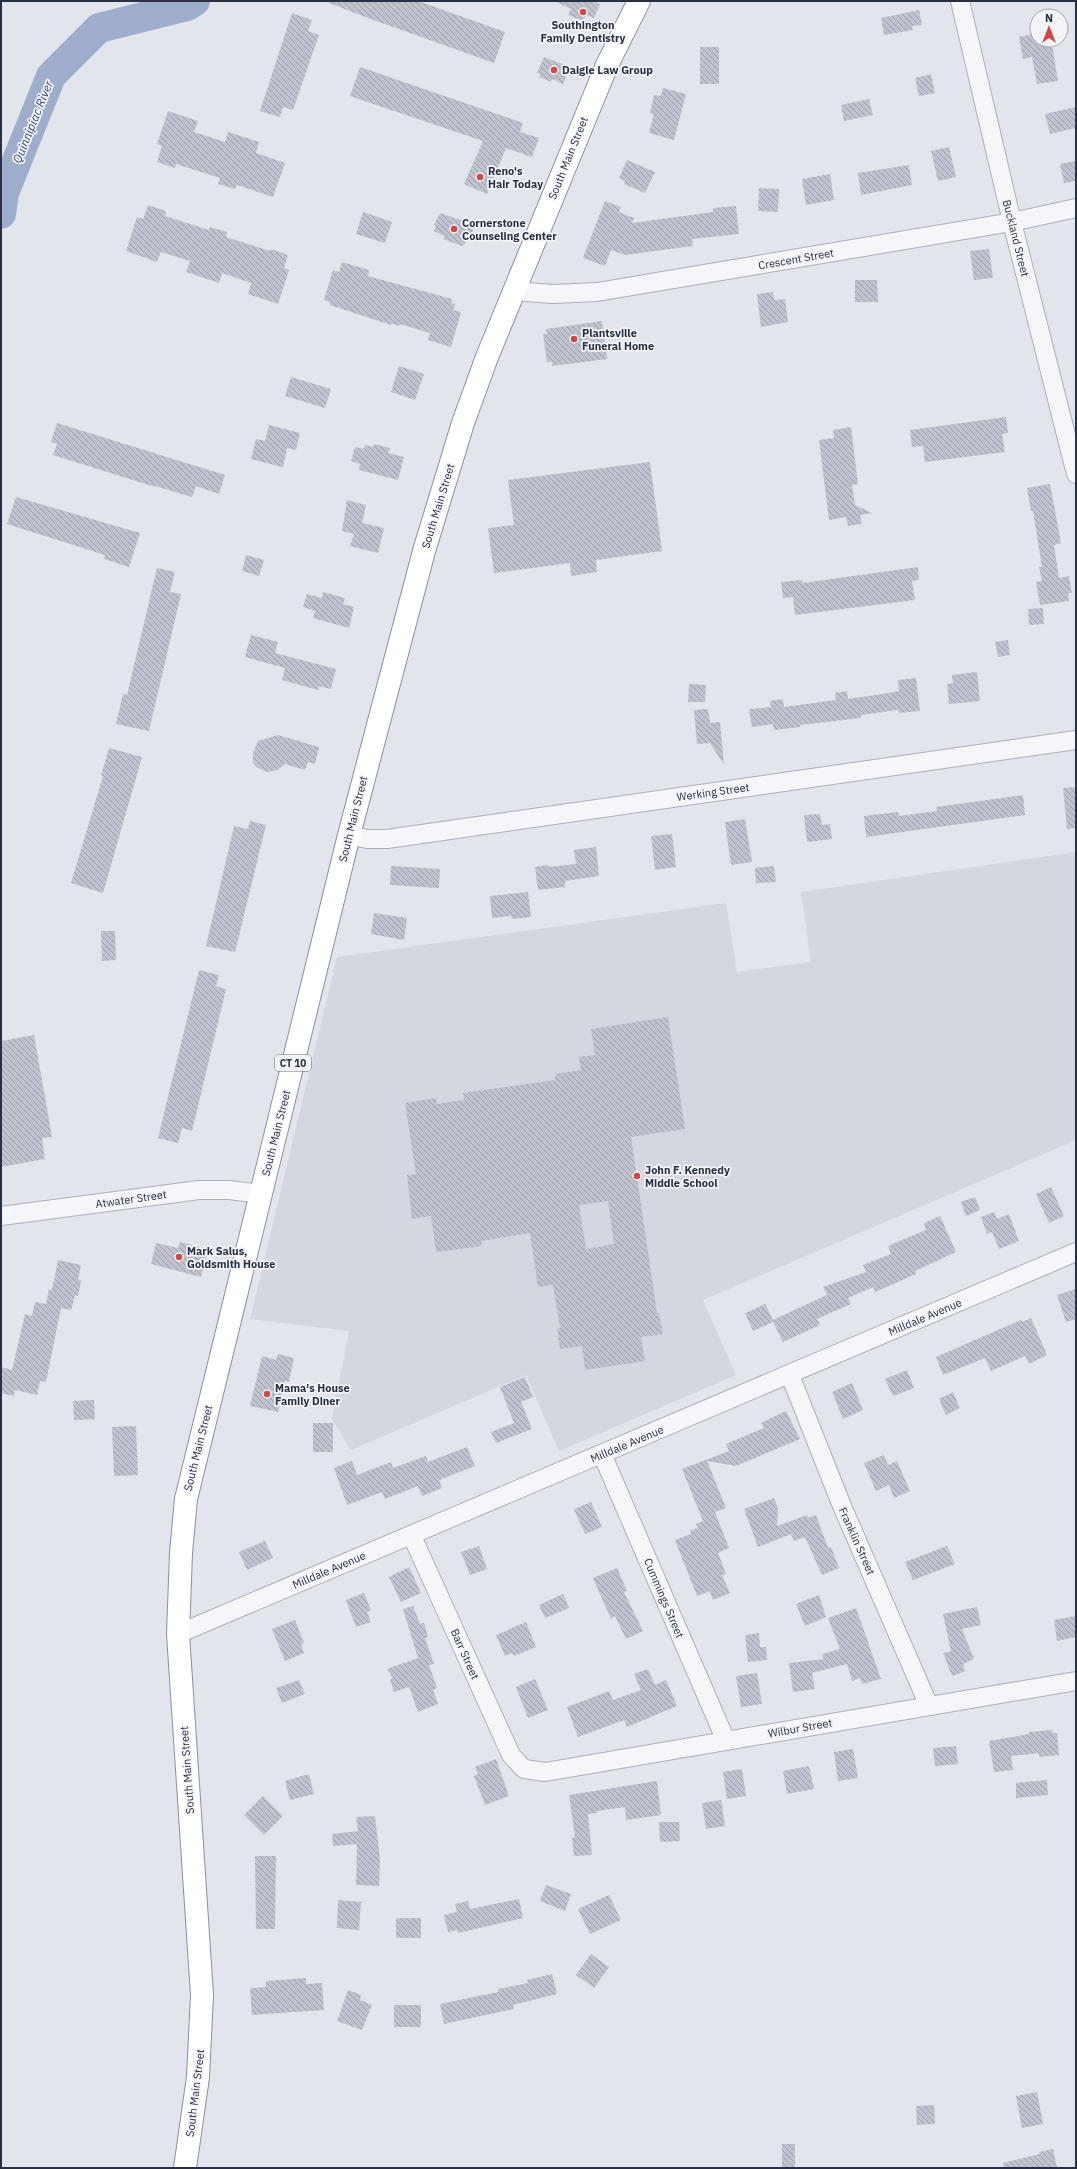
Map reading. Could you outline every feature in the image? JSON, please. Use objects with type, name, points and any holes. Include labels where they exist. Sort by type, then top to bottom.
[{"type":"highway","name":"South Main Street","points":[[185,2168],[198,2077],[202,1995],[178,1634],[180,1554],[186,1499],[349,836],[424,551],[463,423],[513,291],[607,65],[639,1]]},
{"type":"street","name":"Buckland Street","points":[[960,1],[1012,222],[1076,474]]},
{"type":"street","name":"Crescent Street","points":[[513,291],[553,294],[597,292],[1012,222],[1076,208]]},
{"type":"street","name":"Werking Street","points":[[349,836],[367,839],[387,839],[1076,740]]},
{"type":"street","name":"Atwater Street","points":[[1,1216],[199,1190],[229,1190],[261,1194]]},
{"type":"street","name":"Milldale Avenue","points":[[178,1634],[412,1536],[1076,1252]]},
{"type":"street","name":"Franklin Street","points":[[790,1375],[842,1506],[929,1706]]},
{"type":"street","name":"Cummings Street","points":[[602,1454],[726,1741]]},
{"type":"street","name":"Barr Street","points":[[412,1536],[511,1755],[524,1770]]},
{"type":"street","name":"Wilbur Street","points":[[524,1770],[545,1772],[1076,1681]]},
{"type":"shaded area","name":"John F. Kennedy Middle School","points":[[1076,852],[1076,1140],[703,1300],[736,1375],[559,1451],[526,1375],[351,1450],[332,1419],[349,1331],[250,1319],[337,957],[726,903],[737,972],[811,962],[801,892]]},
{"type":"building","points":[[329,1],[418,1],[505,32],[494,63],[368,18],[329,3]]},
{"type":"building","name":"Southington Family Dentistry","points":[[554,1],[593,1],[600,4],[594,18],[586,15],[583,21],[568,15],[571,9]]},
{"type":"building","points":[[919,10],[922,25],[912,26],[913,30],[884,35],[881,18]]},
{"type":"building","points":[[292,13],[312,20],[308,31],[319,35],[293,110],[283,107],[280,117],[260,111]]},
{"type":"building","points":[[1029,35],[1029,48],[1052,48],[1058,81],[1037,84],[1032,57],[1023,59],[1019,37]]},
{"type":"building","points":[[700,47],[719,47],[719,84],[700,84]]},
{"type":"building","name":"Daigle Law Group","points":[[544,57],[570,67],[563,84],[552,79],[551,82],[539,77],[541,74],[537,73]]},
{"type":"building","points":[[360,67],[523,123],[520,132],[539,138],[532,157],[506,148],[487,194],[464,184],[483,141],[350,96]]},
{"type":"building","points":[[931,74],[935,93],[919,96],[915,78]]},
{"type":"building","points":[[663,88],[686,94],[674,140],[649,133],[654,114],[650,113],[654,95],[661,96]]},
{"type":"building","points":[[869,99],[873,115],[844,121],[841,105]]},
{"type":"building","points":[[1076,107],[1076,128],[1050,134],[1045,114]]},
{"type":"building","points":[[168,111],[198,121],[194,132],[225,142],[228,132],[259,142],[256,153],[285,163],[273,197],[237,185],[235,189],[218,184],[220,178],[176,164],[175,168],[157,162],[162,146],[157,144]]},
{"type":"building","points":[[949,147],[956,177],[938,181],[931,151]]},
{"type":"building","points":[[627,160],[655,172],[645,193],[624,184],[625,181],[619,178]]},
{"type":"building","points":[[1076,161],[1076,181],[1064,183],[1060,164]]},
{"type":"building","points":[[909,165],[912,185],[861,195],[858,173]]},
{"type":"building","points":[[830,174],[834,200],[806,205],[802,179]]},
{"type":"building","points":[[759,188],[779,189],[778,212],[758,211]]},
{"type":"building","points":[[605,201],[621,207],[619,212],[634,218],[632,223],[713,212],[713,208],[736,206],[739,234],[692,239],[693,246],[625,255],[611,250],[605,266],[583,258]]},
{"type":"building","points":[[148,205],[166,211],[165,216],[209,230],[210,227],[227,232],[226,237],[288,255],[284,268],[289,270],[278,304],[248,294],[251,283],[222,273],[219,283],[186,272],[190,261],[161,252],[157,262],[126,251],[137,217],[143,219]]},
{"type":"building","points":[[363,212],[392,222],[385,243],[356,234]]},
{"type":"building","name":"Cornerstone Counseling Center","points":[[440,213],[475,225],[469,240],[462,246],[443,239],[445,236],[434,231],[436,226],[434,225]]},
{"type":"building","points":[[989,249],[993,278],[974,280],[970,251]]},
{"type":"building","points":[[342,262],[369,270],[368,276],[452,299],[451,303],[455,304],[453,310],[461,312],[451,347],[428,340],[430,333],[400,324],[399,326],[391,323],[391,325],[330,305],[330,302],[324,300],[333,270],[339,272]]},
{"type":"building","points":[[855,280],[877,280],[878,302],[855,302]]},
{"type":"building","points":[[773,292],[774,300],[785,299],[788,322],[761,327],[757,294]]},
{"type":"building","name":"Plantsville Funeral Home","points":[[602,321],[607,359],[552,366],[552,362],[547,362],[543,334],[547,334],[546,329]]},
{"type":"building","points":[[399,366],[424,374],[415,400],[391,392]]},
{"type":"building","points":[[291,377],[331,389],[325,408],[285,396]]},
{"type":"building","points":[[1006,417],[1008,433],[1002,434],[1005,452],[925,462],[923,446],[912,447],[910,430]]},
{"type":"building","points":[[57,423],[225,475],[219,494],[196,486],[192,497],[53,455],[57,444],[51,442]]},
{"type":"building","points":[[269,425],[300,433],[296,450],[287,448],[283,467],[251,459],[256,439],[265,441]]},
{"type":"building","points":[[851,427],[858,484],[852,485],[855,505],[872,513],[860,515],[862,524],[848,526],[846,517],[829,520],[819,440],[834,438],[833,430]]},
{"type":"building","points":[[374,444],[390,448],[388,453],[404,457],[398,480],[359,470],[360,464],[351,461],[355,447],[364,449],[365,445],[373,447]]},
{"type":"building","points":[[650,462],[662,551],[596,560],[597,572],[571,576],[570,563],[494,573],[488,528],[514,525],[508,480]]},
{"type":"building","points":[[1050,484],[1061,543],[1054,545],[1059,578],[1069,576],[1072,593],[1068,593],[1069,601],[1040,605],[1036,582],[1042,581],[1039,567],[1042,567],[1033,511],[1031,511],[1027,488]]},
{"type":"building","points":[[16,497],[140,533],[129,567],[104,559],[105,555],[7,524]]},
{"type":"building","points":[[347,500],[366,505],[362,523],[384,528],[378,553],[350,546],[354,534],[342,531]]},
{"type":"building","points":[[246,555],[264,560],[259,576],[242,571]]},
{"type":"building","points":[[918,567],[919,580],[912,581],[915,600],[795,615],[793,597],[783,598],[781,582],[802,580],[803,583]]},
{"type":"building","points":[[157,568],[175,572],[170,592],[181,594],[149,731],[116,724],[123,694],[127,695]]},
{"type":"building","points":[[323,592],[345,598],[343,604],[354,607],[349,628],[313,618],[315,611],[303,607],[307,594],[322,598]]},
{"type":"building","points":[[1043,608],[1044,624],[1029,625],[1028,609]]},
{"type":"building","points":[[251,635],[278,642],[275,653],[336,669],[331,689],[319,686],[318,690],[282,680],[285,668],[245,657]]},
{"type":"building","points":[[1008,640],[1010,655],[998,657],[995,642]]},
{"type":"building","points":[[977,672],[980,701],[949,704],[947,684],[953,683],[952,675]]},
{"type":"building","points":[[916,678],[920,711],[899,713],[898,710],[861,715],[861,718],[800,725],[800,727],[774,730],[773,724],[752,727],[749,709],[771,707],[770,701],[783,699],[784,707],[836,700],[835,693],[847,691],[848,699],[882,694],[899,691],[898,680]]},
{"type":"building","points":[[689,684],[706,685],[705,702],[688,702]]},
{"type":"building","points":[[708,709],[710,723],[720,722],[724,765],[710,743],[697,744],[694,710]]},
{"type":"building","points":[[278,735],[319,747],[315,764],[308,762],[305,770],[285,764],[277,770],[267,772],[258,768],[253,763],[253,753],[258,741]]},
{"type":"building","points":[[109,748],[142,757],[103,893],[71,883],[103,776],[101,776]]},
{"type":"building","points":[[1076,787],[1076,828],[1067,829],[1063,788]]},
{"type":"building","points":[[1023,795],[1025,815],[866,837],[864,816],[898,812],[899,816],[937,811],[936,807]]},
{"type":"building","points":[[820,814],[822,825],[830,824],[832,839],[807,842],[804,815]]},
{"type":"building","points":[[745,819],[752,862],[731,865],[725,822]]},
{"type":"building","points":[[250,821],[266,825],[235,952],[206,946],[234,826],[248,829]]},
{"type":"building","points":[[672,834],[676,867],[655,870],[651,836]]},
{"type":"building","points":[[596,847],[599,876],[565,881],[565,887],[538,890],[535,867],[576,864],[574,850]]},
{"type":"building","points":[[391,866],[440,869],[439,888],[390,885]]},
{"type":"building","points":[[774,866],[776,882],[756,883],[755,868]]},
{"type":"building","points":[[528,892],[531,917],[512,919],[511,916],[492,918],[490,896]]},
{"type":"building","points":[[374,913],[407,918],[404,940],[371,934]]},
{"type":"building","points":[[101,931],[115,931],[116,960],[102,961]]},
{"type":"building","points":[[199,970],[219,975],[216,986],[226,989],[192,1131],[182,1128],[178,1143],[158,1138]]},
{"type":"building","points":[[668,1017],[685,1129],[631,1137],[657,1313],[659,1313],[663,1334],[641,1337],[645,1361],[585,1370],[582,1346],[560,1349],[557,1328],[560,1328],[553,1285],[538,1287],[530,1233],[481,1241],[482,1246],[436,1252],[431,1216],[412,1219],[407,1175],[416,1174],[405,1103],[436,1098],[437,1104],[464,1100],[463,1093],[555,1080],[555,1074],[581,1070],[579,1057],[595,1055],[591,1029]],"holes":[[[608,1201],[614,1244],[586,1249],[579,1205]]]},
{"type":"building","points":[[34,1035],[52,1137],[42,1138],[45,1159],[1,1167],[1,1041]]},
{"type":"building","points":[[1051,1187],[1064,1216],[1049,1223],[1036,1194]]},
{"type":"building","points":[[975,1197],[980,1210],[966,1216],[961,1202]]},
{"type":"building","points":[[994,1212],[997,1219],[1009,1214],[1019,1241],[999,1249],[992,1232],[987,1234],[981,1217]]},
{"type":"building","points":[[940,1216],[956,1252],[915,1271],[916,1274],[875,1292],[873,1287],[848,1298],[851,1304],[817,1319],[820,1325],[783,1342],[773,1322],[753,1331],[745,1313],[765,1304],[773,1320],[827,1295],[823,1287],[866,1272],[863,1265],[891,1254],[888,1246],[926,1230],[924,1223]]},
{"type":"building","name":"Mark Salus, Goldsmith House","points":[[180,1242],[208,1249],[201,1277],[151,1264],[156,1243],[178,1248]]},
{"type":"building","points":[[58,1260],[81,1265],[78,1279],[81,1281],[78,1296],[75,1295],[71,1310],[61,1308],[46,1382],[40,1381],[37,1395],[15,1390],[14,1396],[1,1393],[1,1367],[12,1370],[25,1314],[32,1316],[35,1302],[46,1304],[49,1289],[52,1290]]},
{"type":"building","points":[[1076,1289],[1076,1319],[1066,1322],[1057,1295]]},
{"type":"building","points":[[1031,1318],[1047,1355],[1029,1364],[1025,1356],[991,1371],[985,1358],[943,1375],[936,1357],[1021,1320],[1022,1322]]},
{"type":"building","name":"Mama's House Family Diner","points":[[278,1354],[294,1358],[289,1382],[285,1381],[278,1412],[250,1406],[262,1356],[276,1360]]},
{"type":"building","points":[[907,1370],[914,1388],[893,1396],[885,1379]]},
{"type":"building","points":[[525,1377],[533,1397],[521,1402],[532,1429],[496,1443],[491,1432],[514,1423],[500,1387]]},
{"type":"building","points":[[852,1383],[863,1410],[843,1419],[832,1392]]},
{"type":"building","points":[[953,1392],[960,1408],[946,1415],[939,1399]]},
{"type":"building","points":[[94,1400],[95,1419],[74,1420],[73,1401]]},
{"type":"building","points":[[786,1411],[800,1439],[736,1466],[707,1461],[726,1508],[715,1512],[729,1548],[718,1553],[726,1574],[722,1575],[730,1593],[713,1600],[710,1591],[697,1596],[675,1540],[691,1534],[690,1531],[698,1528],[696,1524],[703,1521],[682,1469],[729,1451],[726,1444],[764,1428],[761,1423]]},
{"type":"building","points":[[313,1423],[333,1423],[333,1452],[313,1452]]},
{"type":"building","points":[[136,1426],[138,1475],[114,1476],[112,1427]]},
{"type":"building","points":[[467,1447],[475,1466],[439,1480],[442,1488],[422,1496],[418,1486],[385,1499],[382,1492],[347,1505],[334,1468],[352,1461],[357,1475],[391,1462],[393,1468],[426,1456],[428,1462]]},
{"type":"building","points":[[884,1455],[888,1465],[897,1461],[910,1491],[894,1498],[889,1485],[876,1491],[864,1463]]},
{"type":"building","points":[[774,1498],[778,1508],[777,1526],[807,1515],[808,1518],[816,1515],[828,1548],[831,1547],[839,1568],[822,1575],[805,1537],[794,1541],[791,1534],[758,1547],[744,1509]]},
{"type":"building","points":[[591,1502],[602,1527],[585,1534],[574,1509]]},
{"type":"building","points":[[265,1541],[273,1558],[247,1570],[239,1552]]},
{"type":"building","points":[[479,1546],[487,1569],[470,1575],[461,1552]]},
{"type":"building","points":[[947,1546],[955,1564],[913,1580],[905,1562]]},
{"type":"building","points":[[409,1567],[421,1593],[401,1602],[389,1577]]},
{"type":"building","points":[[617,1568],[627,1591],[624,1592],[643,1631],[626,1639],[615,1616],[611,1619],[593,1578]]},
{"type":"building","points":[[364,1593],[371,1610],[367,1612],[371,1622],[356,1627],[346,1600]]},
{"type":"building","points":[[563,1594],[569,1608],[545,1618],[539,1605]]},
{"type":"building","points":[[819,1595],[826,1617],[805,1626],[796,1604]]},
{"type":"building","points":[[413,1606],[420,1624],[424,1623],[428,1637],[425,1638],[434,1664],[429,1665],[437,1688],[433,1690],[438,1704],[418,1712],[409,1687],[394,1692],[390,1679],[393,1678],[387,1669],[418,1658],[403,1609]]},
{"type":"building","points":[[977,1607],[981,1625],[962,1629],[974,1659],[963,1664],[965,1671],[952,1676],[943,1653],[951,1651],[943,1614]]},
{"type":"building","points":[[856,1608],[881,1679],[862,1684],[860,1678],[852,1681],[847,1664],[812,1673],[815,1689],[793,1692],[789,1663],[824,1659],[822,1654],[840,1649],[828,1618]]},
{"type":"building","points":[[1076,1616],[1076,1637],[1057,1641],[1054,1620]]},
{"type":"building","points":[[295,1620],[304,1643],[301,1644],[304,1653],[285,1661],[272,1629]]},
{"type":"building","points":[[526,1622],[536,1647],[514,1656],[512,1653],[505,1656],[496,1635]]},
{"type":"building","points":[[759,1633],[760,1647],[766,1647],[767,1660],[748,1662],[745,1635]]},
{"type":"building","points":[[648,1669],[655,1685],[666,1680],[677,1706],[627,1727],[624,1720],[578,1737],[567,1707],[609,1691],[613,1700],[641,1690],[634,1674]]},
{"type":"building","points":[[757,1673],[762,1704],[741,1707],[736,1676]]},
{"type":"building","points":[[535,1679],[548,1710],[528,1718],[516,1687]]},
{"type":"building","points":[[299,1680],[305,1694],[282,1703],[276,1688]]},
{"type":"building","points":[[1052,1730],[1053,1733],[1057,1733],[1059,1755],[1039,1757],[1039,1753],[1011,1756],[1013,1770],[994,1772],[989,1741],[1029,1734],[1029,1732]]},
{"type":"building","points":[[956,1746],[958,1764],[935,1766],[933,1748]]},
{"type":"building","points":[[853,1749],[858,1778],[838,1781],[834,1752]]},
{"type":"building","points":[[496,1759],[509,1796],[485,1805],[474,1776],[478,1774],[475,1767]]},
{"type":"building","points":[[809,1766],[814,1789],[787,1794],[783,1771]]},
{"type":"building","points":[[742,1769],[746,1796],[727,1799],[723,1772]]},
{"type":"building","points":[[309,1774],[314,1794],[290,1800],[285,1781]]},
{"type":"building","points":[[1047,1780],[1048,1795],[1016,1798],[1016,1783]]},
{"type":"building","points":[[657,1781],[661,1815],[626,1820],[625,1807],[597,1811],[597,1813],[588,1814],[592,1855],[574,1856],[572,1838],[575,1837],[569,1795]]},
{"type":"building","points":[[263,1796],[283,1816],[264,1835],[244,1815]]},
{"type":"building","points":[[721,1800],[725,1826],[706,1829],[702,1803]]},
{"type":"building","points":[[375,1816],[380,1859],[379,1886],[356,1885],[357,1844],[333,1846],[332,1834],[358,1831],[356,1817]]},
{"type":"building","points":[[659,1822],[679,1822],[680,1841],[660,1842]]},
{"type":"building","points":[[255,1856],[276,1856],[275,1929],[256,1929]]},
{"type":"building","points":[[546,1885],[571,1894],[565,1911],[540,1901]]},
{"type":"building","points":[[609,1895],[621,1920],[590,1934],[578,1909]]},
{"type":"building","points":[[519,1899],[523,1918],[458,1933],[457,1930],[448,1932],[444,1915],[457,1912],[455,1904],[468,1901],[470,1909]]},
{"type":"building","points":[[338,1900],[361,1902],[359,1930],[337,1928]]},
{"type":"building","points":[[396,1918],[421,1918],[421,1938],[396,1938]]},
{"type":"building","points":[[591,1954],[609,1967],[594,1988],[576,1975]]},
{"type":"building","points":[[552,1974],[557,1994],[513,2005],[514,2009],[444,2024],[440,2004],[498,1992],[498,1989],[528,1983],[527,1980]]},
{"type":"building","points":[[306,1978],[306,1984],[322,1983],[324,2010],[252,2015],[250,1988],[266,1987],[266,1981]]},
{"type":"building","points":[[348,1990],[361,1995],[360,2000],[372,2005],[362,2030],[337,2021]]},
{"type":"building","points":[[394,2005],[421,2005],[421,2027],[394,2027]]},
{"type":"building","points":[[1037,2092],[1043,2124],[1022,2128],[1016,2096]]},
{"type":"building","points":[[934,2105],[935,2124],[917,2125],[916,2106]]},
{"type":"building","points":[[782,2144],[795,2144],[795,2168],[782,2168]]},
{"type":"building","points":[[1053,2149],[1057,2168],[1004,2168],[1003,2163],[1040,2154],[1039,2152]]},
{"type":"waterway","name":"Quinnipiac River","points":[[1,214],[4,193],[51,76],[99,28],[187,6],[195,1]]},
{"type":"place","name":"Southington Family Dentistry","points":[[583,12]]},
{"type":"place","name":"Daigle Law Group","points":[[554,70]]},
{"type":"place","name":"Reno's Hair Today","points":[[480,177]]},
{"type":"place","name":"Cornerstone Counseling Center","points":[[454,229]]},
{"type":"place","name":"Plantsville Funeral Home","points":[[574,339]]},
{"type":"place","name":"John F. Kennedy Middle School","points":[[637,1176]]},
{"type":"place","name":"Mark Salus, Goldsmith House","points":[[179,1257]]},
{"type":"place","name":"Mama's House Family Diner","points":[[267,1394]]}]
